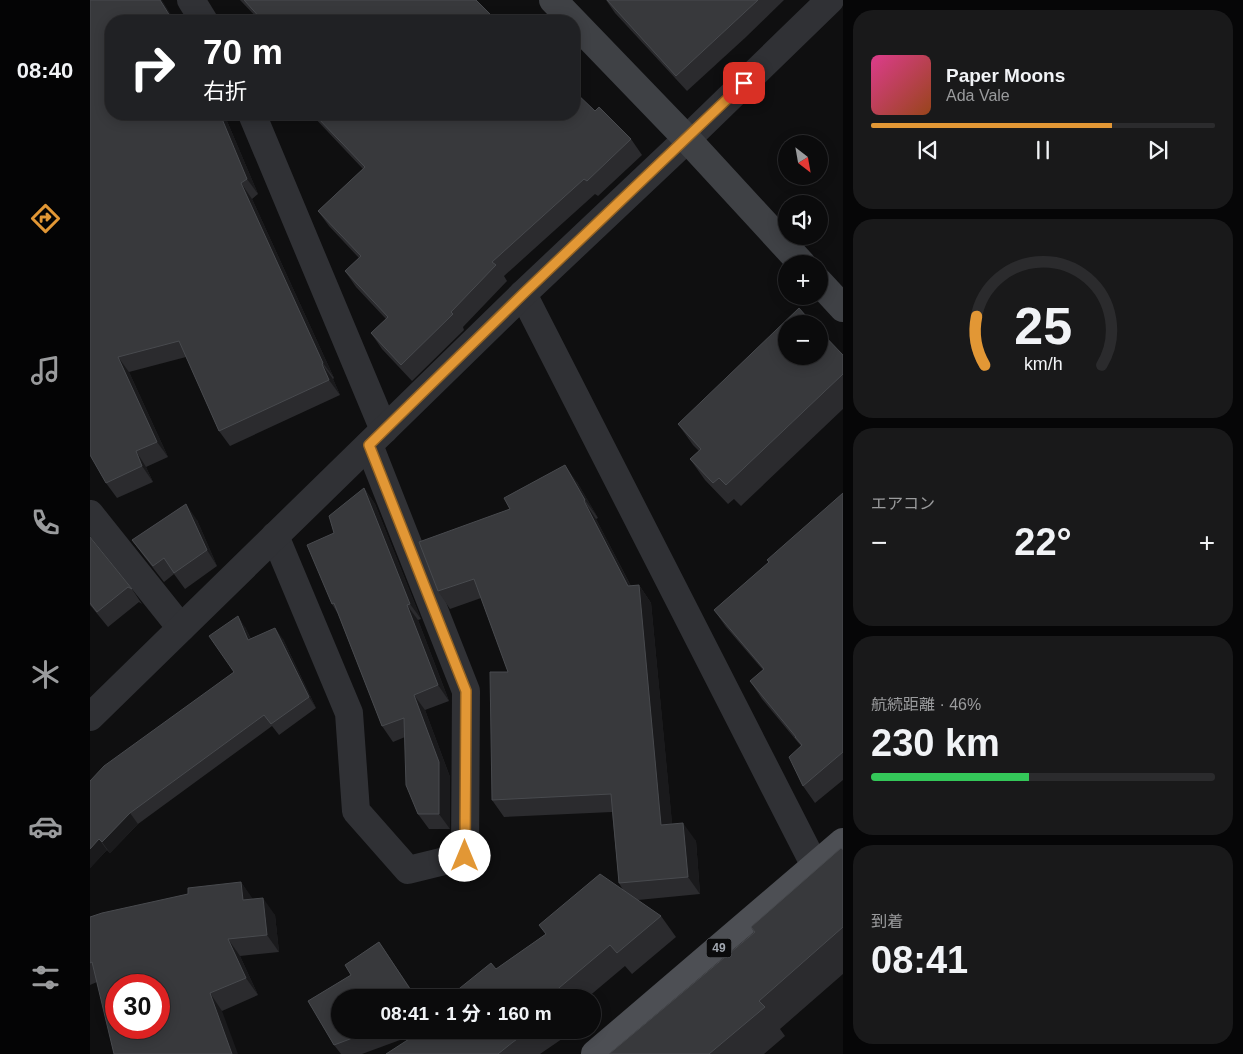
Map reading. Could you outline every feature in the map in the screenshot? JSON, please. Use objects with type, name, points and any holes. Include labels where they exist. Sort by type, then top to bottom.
[{"type":"main road","name":"49","points":[[595,1054],[843,842]]},
{"type":"street","points":[[191,0],[200,15]]},
{"type":"street","points":[[553,0],[568,15]]},
{"type":"street","points":[[90,717],[523,294],[830,0]]},
{"type":"street","points":[[580,28],[687,138],[794,255]]},
{"type":"street","points":[[254,120],[376,437],[466,691],[465,856],[408,870],[356,810],[349,713],[276,536]]},
{"type":"street","points":[[828,292],[843,308]]},
{"type":"street","points":[[523,294],[815,866]]},
{"type":"street","points":[[90,514],[181,628]]},
{"type":"building","points":[[90,0],[160,0],[169,15],[105,15],[105,120],[222,120],[247,179],[241,183],[329,380],[219,431],[179,341],[118,357],[157,442],[136,451],[142,466],[106,483],[90,455]]},
{"type":"building","points":[[244,0],[476,0],[491,15],[258,15]]},
{"type":"building","points":[[607,0],[758,0],[676,76]]},
{"type":"building","points":[[580,97],[595,111],[599,107],[631,139],[587,181],[584,179],[492,262],[496,265],[451,312],[453,314],[401,365],[371,333],[388,317],[345,271],[361,256],[318,211],[365,167],[320,120],[580,120]]},
{"type":"building","points":[[799,308],[805,315],[792,315]]},
{"type":"building","points":[[778,328],[778,365],[828,365],[828,339],[843,355],[843,374],[726,485],[719,478],[713,483],[690,459],[701,449],[678,424]]},
{"type":"building","points":[[565,465],[585,500],[628,586],[639,585],[661,825],[683,823],[688,877],[619,883],[611,794],[492,800],[490,672],[508,672],[474,579],[438,591],[419,542],[510,509],[504,498]]},
{"type":"building","points":[[364,488],[410,604],[407,605],[438,685],[414,695],[439,762],[439,814],[418,814],[406,785],[404,718],[382,726],[334,603],[332,604],[307,545],[334,533],[329,516]]},
{"type":"building","points":[[843,493],[843,752],[803,786],[789,757],[802,745],[750,681],[764,669],[714,610]]},
{"type":"building","points":[[186,504],[207,550],[174,573],[164,558],[153,566],[132,540]]},
{"type":"building","points":[[90,537],[132,589],[128,587],[97,612],[90,603]]},
{"type":"building","points":[[238,616],[248,640],[275,628],[309,697],[271,724],[264,715],[130,813],[102,842],[99,839],[90,849],[90,781],[104,766],[234,672],[209,636]]},
{"type":"building","points":[[841,848],[843,850],[843,927],[759,1001],[765,1007],[709,1054],[609,1054],[755,932],[751,927]]},
{"type":"building","points":[[600,874],[661,916],[617,953],[610,945],[558,989],[459,989],[491,963],[496,969],[546,934],[539,925]]},
{"type":"building","points":[[241,882],[243,900],[263,898],[267,935],[228,939],[246,978],[210,993],[232,1054],[114,1054],[110,1039],[170,1039],[170,974],[105,974],[105,1016],[92,962],[90,963],[90,917],[188,894],[188,888]]},
{"type":"building","points":[[379,942],[410,989],[331,989],[331,1039],[350,1039],[334,1045],[308,1001],[351,975],[345,965]]},
{"type":"building","points":[[409,1039],[517,1039],[498,1054],[386,1054]]},
{"type":"route","points":[[465,856],[466,691],[369,445],[523,294],[744,83]]}]
